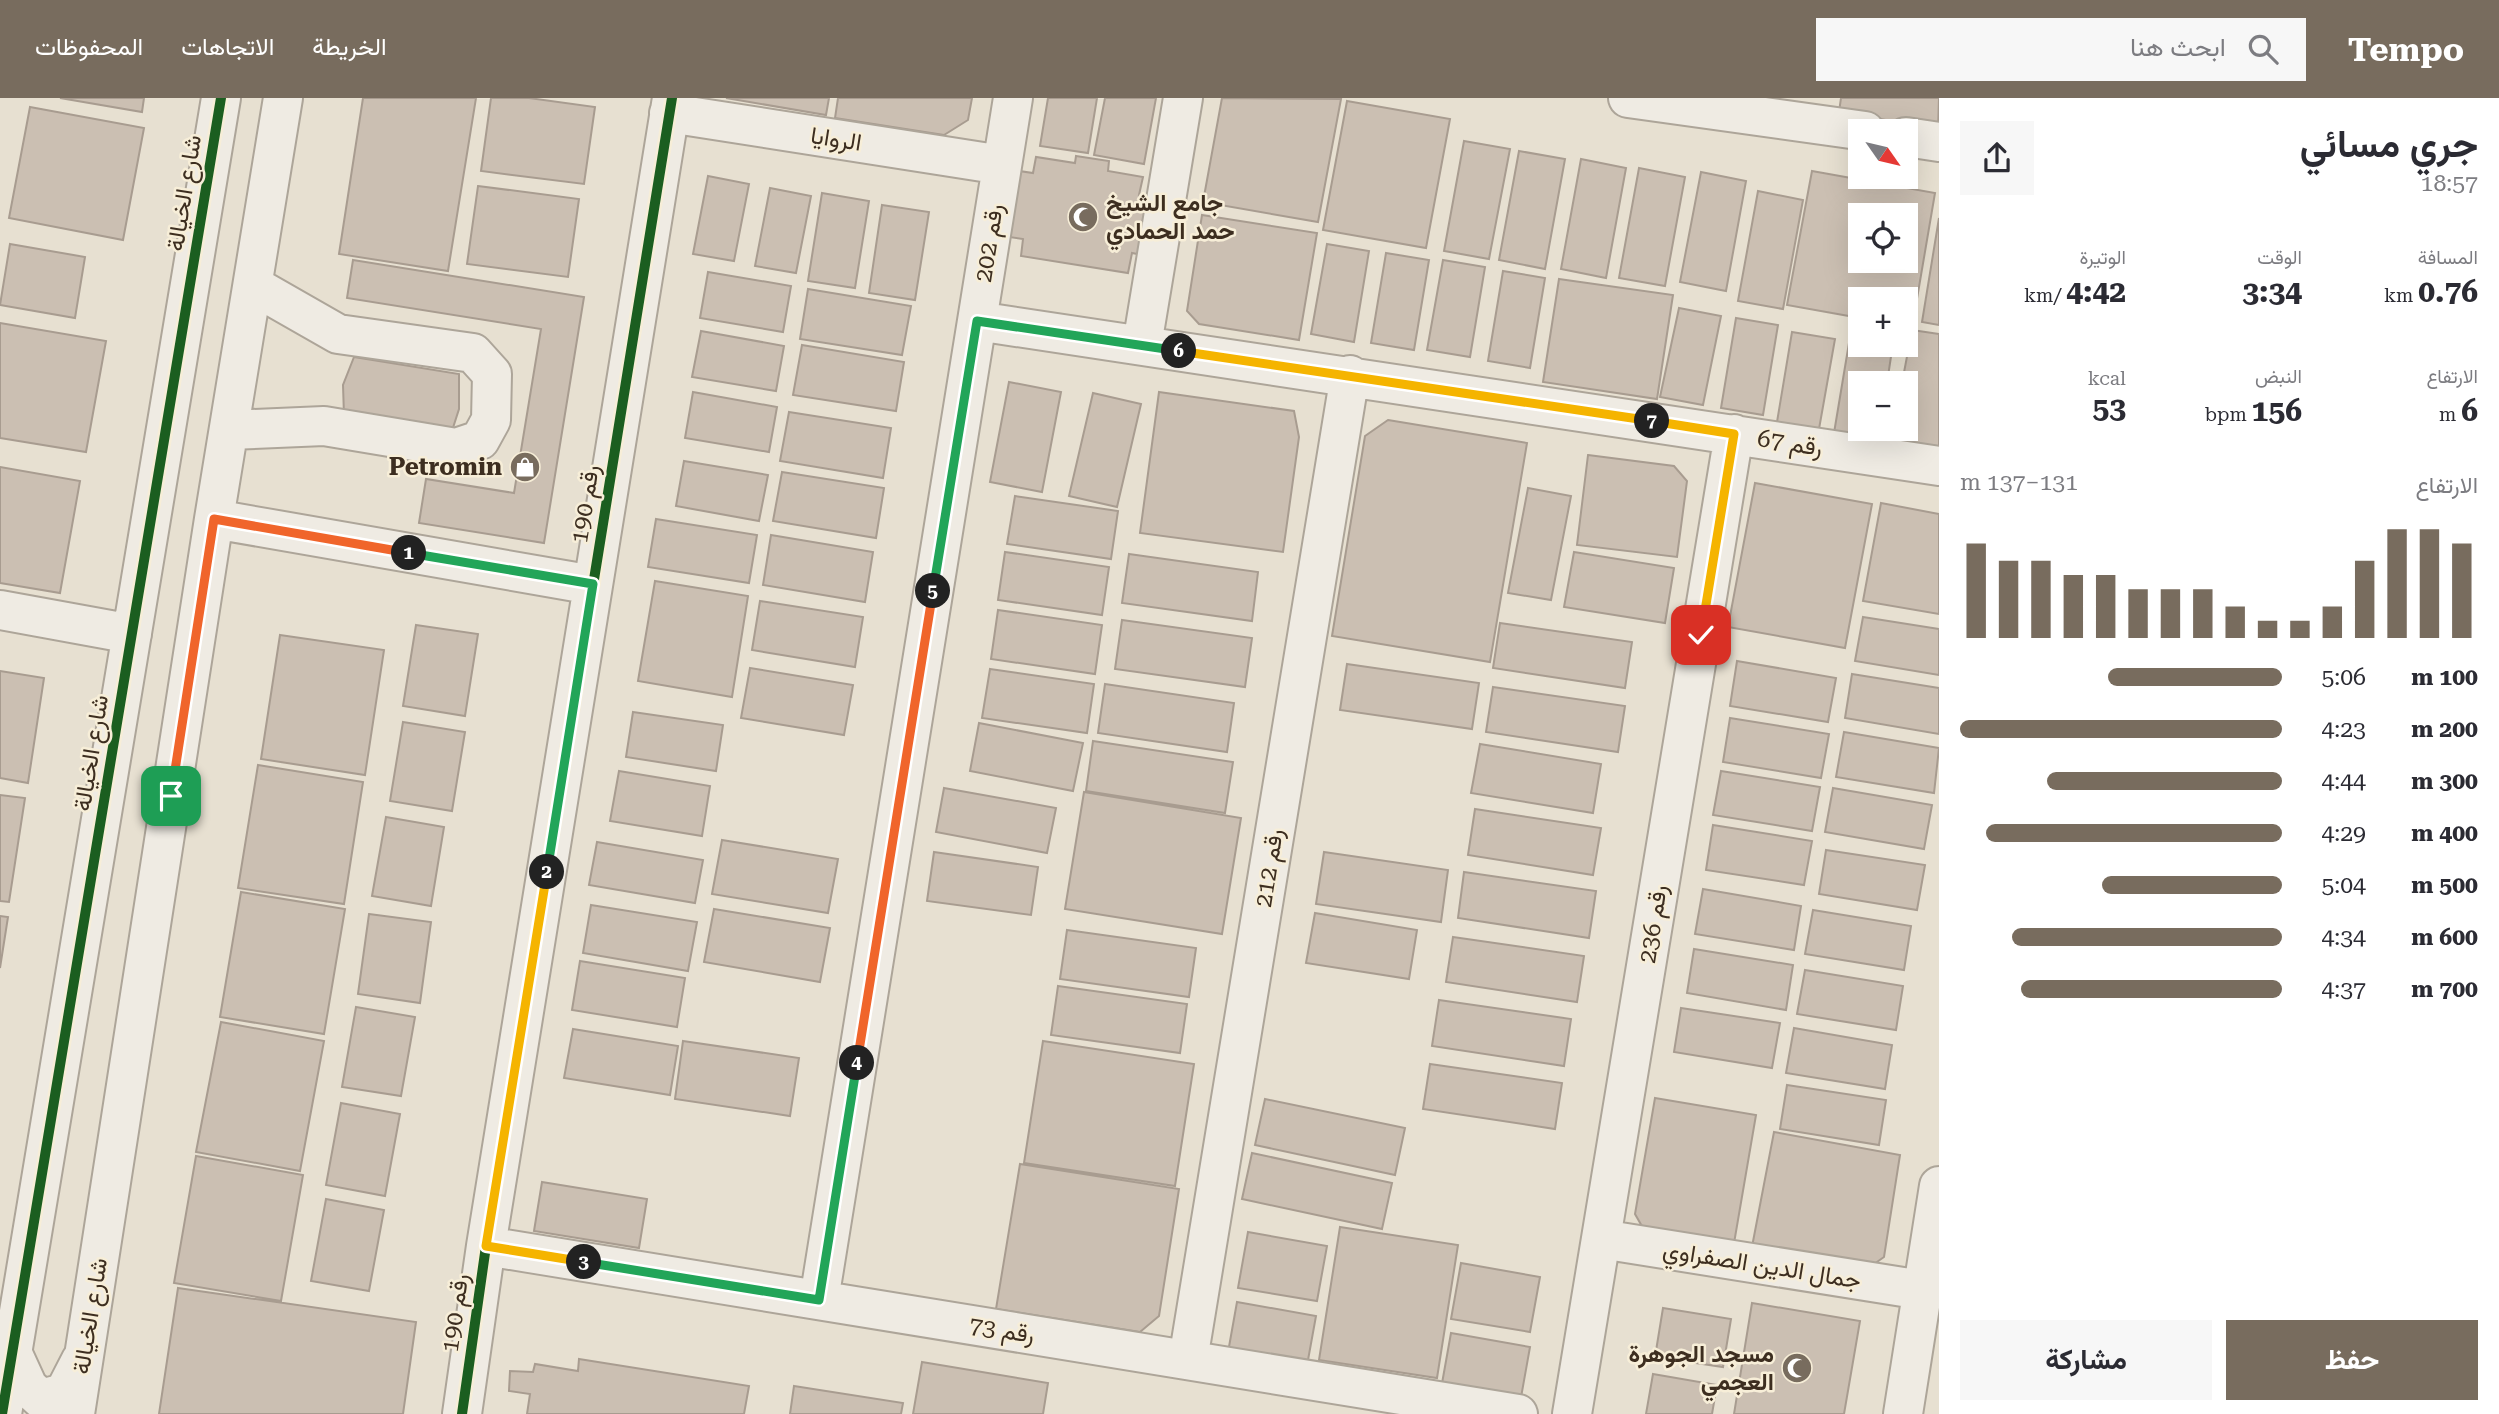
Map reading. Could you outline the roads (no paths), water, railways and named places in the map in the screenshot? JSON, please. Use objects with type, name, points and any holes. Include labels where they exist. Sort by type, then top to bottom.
[{"type":"street","name":"شارع الخيالة","points":[[2,1414],[221,98]]},
{"type":"street","name":"شارع الخيالة","points":[[75,1414],[214,519],[283,98]]},
{"type":"street","name":"رقم 202","points":[[819,1300],[1013,98]]},
{"type":"street","points":[[1142,345],[1183,98]]},
{"type":"street","points":[[1628,98],[1794,109],[1848,126]]},
{"type":"street","name":"الروايا","points":[[671,106],[1002,165]]},
{"type":"street","name":"رقم 190","points":[[462,1414],[486,1246],[671,106]]},
{"type":"street","points":[[1918,139],[1939,142]]},
{"type":"street","points":[[229,430],[324,426],[456,448],[480,440],[491,420],[492,374],[473,353],[338,334],[254,286]]},
{"type":"street","name":"رقم 67","points":[[977,321],[1350,375],[1939,466]]},
{"type":"street","name":"رقم 212","points":[[1188,1360],[1350,375]]},
{"type":"street","name":"رقم 236","points":[[1572,1414],[1734,434]]},
{"type":"street","points":[[214,519],[593,584]]},
{"type":"street","points":[[0,610],[132,634]]},
{"type":"street","points":[[1903,1414],[1939,1186]]},
{"type":"street","name":"جمال الدين الصفراوي","points":[[1601,1240],[1922,1290]]},
{"type":"street","name":"رقم 73","points":[[486,1246],[1518,1414]]},
{"type":"street","points":[[12,1352],[28,1387],[41,1399],[64,1393],[85,1350]]},
{"type":"place","name":"جامع الشيخ حمد الحمادي","points":[[1083,217]]},
{"type":"place","name":"Petromin","points":[[525,467]]},
{"type":"place","name":"مسجد الجوهرة العجمي","points":[[1797,1368]]}]
